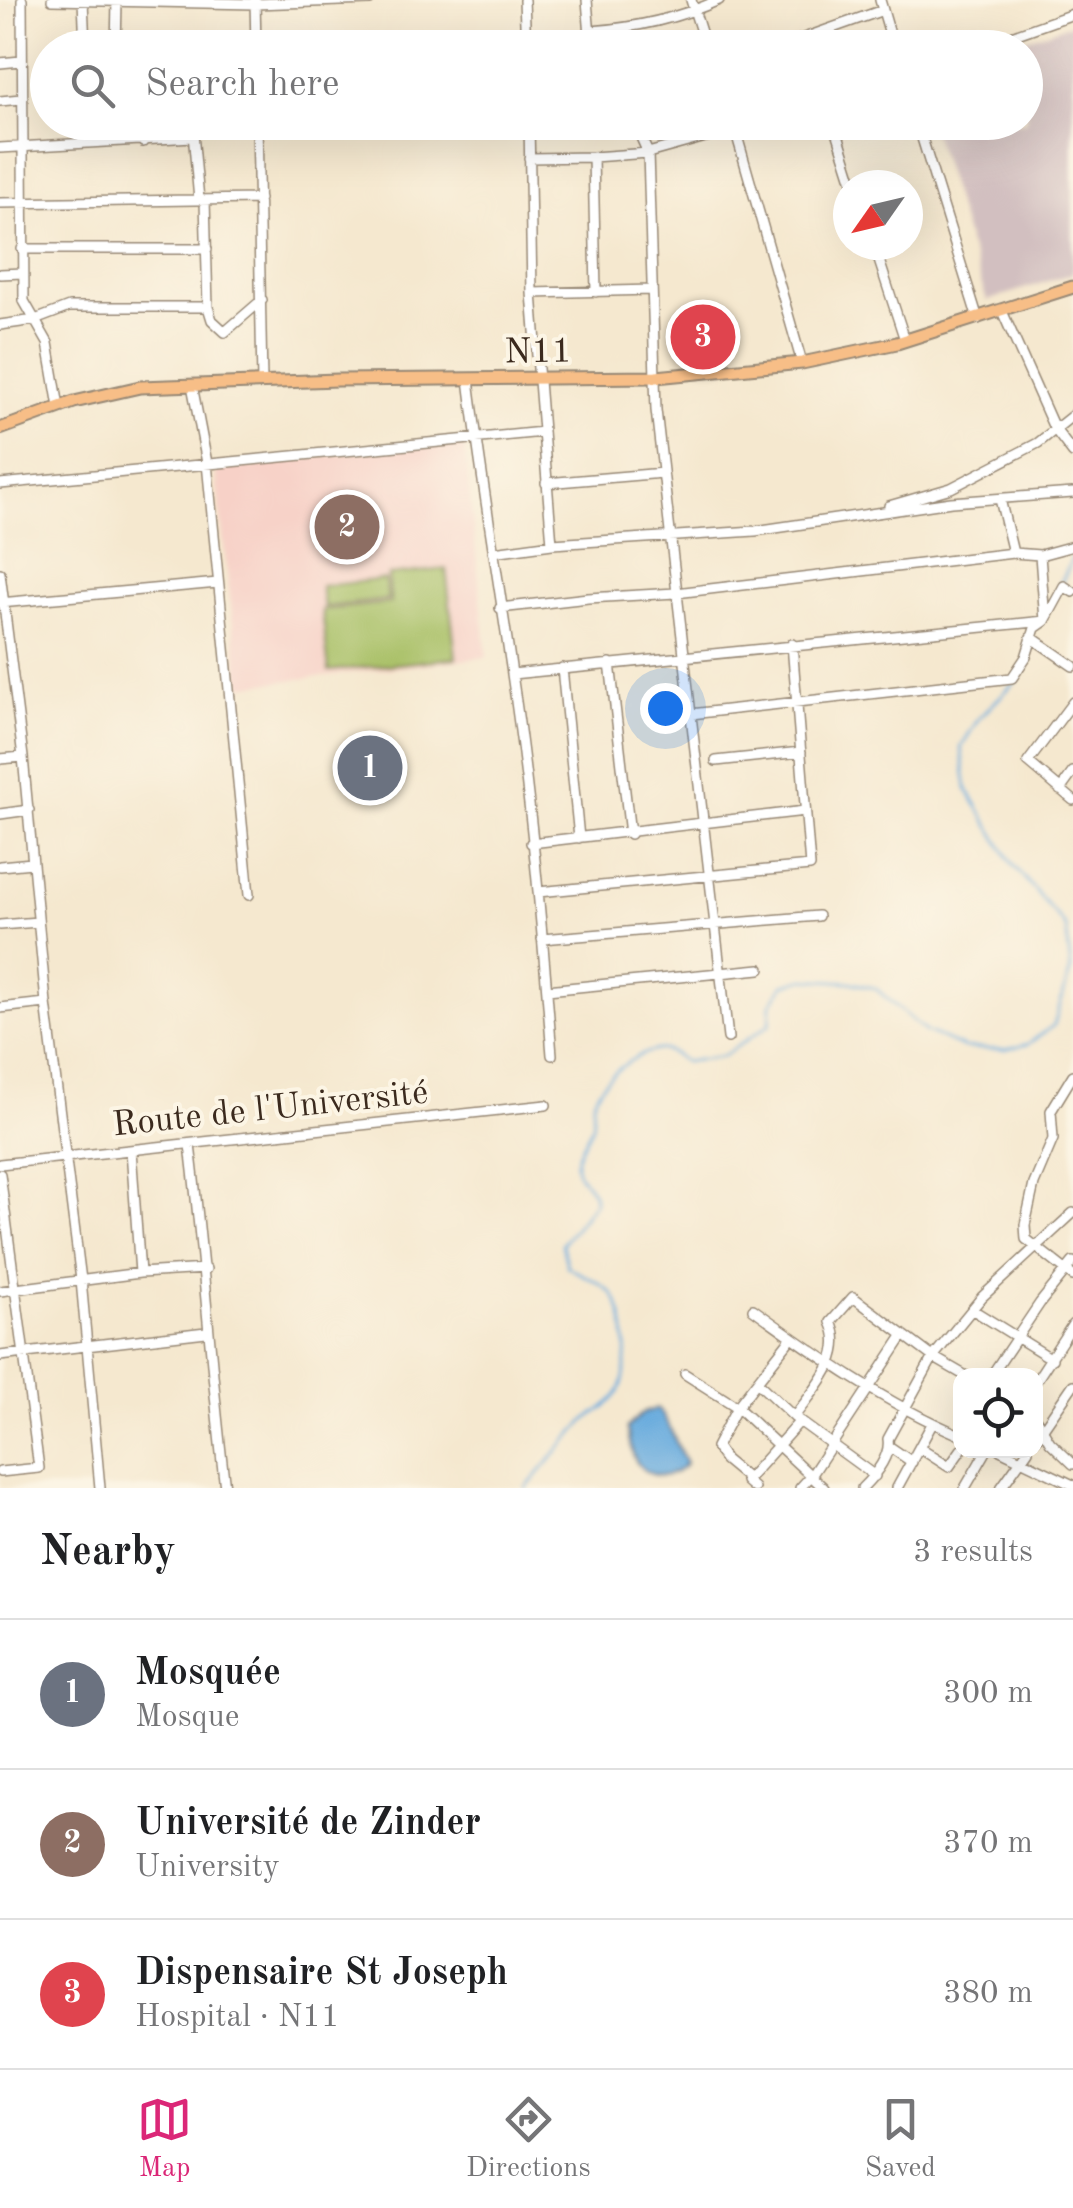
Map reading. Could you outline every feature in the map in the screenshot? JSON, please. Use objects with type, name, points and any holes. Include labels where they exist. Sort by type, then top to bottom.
[{"type":"main road","name":"N11","points":[[0,430],[110,392],[192,385],[656,377],[802,364],[905,340],[1073,287]]},
{"type":"street","points":[[22,0],[24,301],[48,343],[58,407]]},
{"type":"street","points":[[52,0],[370,0]]},
{"type":"street","points":[[83,0],[84,30]]},
{"type":"street","points":[[524,0],[525,30]]},
{"type":"street","points":[[588,0],[591,30]]},
{"type":"street","points":[[601,30],[630,27],[719,0]]},
{"type":"street","points":[[116,1],[116,30]]},
{"type":"street","points":[[255,2],[256,30]]},
{"type":"street","points":[[693,5],[701,30]]},
{"type":"street","points":[[820,30],[881,5],[889,30]]},
{"type":"street","points":[[1028,30],[1073,14]]},
{"type":"street","points":[[0,64],[21,62]]},
{"type":"street","points":[[0,100],[21,99]]},
{"type":"street","points":[[0,148],[168,140]]},
{"type":"street","points":[[193,140],[212,320],[225,332],[262,300]]},
{"type":"street","points":[[257,140],[262,382]]},
{"type":"street","points":[[528,140],[532,293],[552,544]]},
{"type":"street","points":[[642,140],[648,154],[662,473],[728,1038]]},
{"type":"street","points":[[529,158],[648,154],[693,140]]},
{"type":"street","points":[[738,140],[802,364]]},
{"type":"street","points":[[840,140],[849,170]]},
{"type":"street","points":[[923,140],[978,319]]},
{"type":"street","points":[[593,157],[596,292]]},
{"type":"street","points":[[0,203],[259,199]]},
{"type":"street","points":[[22,249],[207,249]]},
{"type":"street","points":[[879,260],[905,340]]},
{"type":"street","points":[[0,274],[23,273]]},
{"type":"street","points":[[532,293],[652,290]]},
{"type":"street","points":[[0,324],[35,320],[69,307],[208,307]]},
{"type":"street","points":[[1002,311],[1054,428],[1073,452]]},
{"type":"street","points":[[469,379],[512,674],[538,892],[552,1055]]},
{"type":"street","points":[[192,385],[206,463],[249,895]]},
{"type":"street","points":[[858,516],[951,488],[1038,443],[1073,415]]},
{"type":"street","points":[[0,484],[543,432]]},
{"type":"street","points":[[546,483],[662,473]]},
{"type":"street","points":[[494,552],[552,544],[790,527],[951,502],[1073,492]]},
{"type":"street","points":[[1000,499],[1013,553]]},
{"type":"street","points":[[500,608],[1013,553],[1040,556],[1073,546]]},
{"type":"street","points":[[1040,556],[1045,621]]},
{"type":"street","points":[[0,573],[24,757],[46,1003],[82,1280],[100,1488]]},
{"type":"street","points":[[2,603],[218,584]]},
{"type":"street","points":[[691,714],[1012,678],[1026,657],[1034,628],[1045,621],[1064,586],[1073,592]]},
{"type":"street","points":[[512,674],[1045,621]]},
{"type":"street","points":[[1032,637],[1073,666]]},
{"type":"street","points":[[538,892],[810,866],[792,644]]},
{"type":"street","points":[[610,663],[630,834]]},
{"type":"street","points":[[562,668],[580,838]]},
{"type":"street","points":[[1073,702],[1029,759],[1036,771],[1073,800]]},
{"type":"street","points":[[716,761],[801,752]]},
{"type":"street","points":[[0,759],[24,757]]},
{"type":"street","points":[[1060,790],[1073,772]]},
{"type":"street","points":[[0,814],[29,810]]},
{"type":"street","points":[[531,843],[806,811]]},
{"type":"street","points":[[0,866],[32,863]]},
{"type":"street","points":[[542,939],[818,916]]},
{"type":"street","points":[[0,925],[38,922]]},
{"type":"street","points":[[547,990],[760,970]]},
{"type":"street","points":[[0,1008],[46,1003]]},
{"type":"street","points":[[997,1368],[1070,1270],[1026,1240],[1026,1217],[1034,1184],[1053,1139],[1050,1111],[1073,1075]]},
{"type":"street","name":"Route de l'Université","points":[[0,1164],[546,1105]]},
{"type":"street","points":[[190,1145],[206,1268],[206,1332],[225,1488]]},
{"type":"street","points":[[131,1150],[140,1273]]},
{"type":"street","points":[[0,1174],[39,1468],[0,1472]]},
{"type":"street","points":[[862,1488],[875,1476],[890,1448],[888,1439],[933,1357],[982,1296],[1073,1213]]},
{"type":"street","points":[[0,1291],[206,1268]]},
{"type":"street","points":[[792,1337],[737,1407],[716,1447],[747,1484],[779,1445],[832,1365],[838,1336],[831,1322],[853,1297],[953,1369]]},
{"type":"street","points":[[753,1309],[868,1387],[932,1424],[953,1429]]},
{"type":"street","points":[[973,1310],[1052,1359]]},
{"type":"street","points":[[1043,1372],[1073,1324]]},
{"type":"street","points":[[0,1356],[206,1332]]},
{"type":"street","points":[[800,1488],[903,1336]]},
{"type":"street","points":[[685,1374],[737,1407],[824,1488]]},
{"type":"street","points":[[758,1383],[797,1419],[875,1476]]},
{"type":"street","points":[[1073,1385],[1043,1428],[1050,1442],[1073,1464]]},
{"type":"street","points":[[897,1488],[932,1424]]},
{"type":"street","points":[[890,1448],[912,1462]]},
{"type":"street","points":[[921,1449],[949,1467],[955,1458]]},
{"type":"street","points":[[965,1488],[982,1458]]},
{"type":"street","points":[[1013,1458],[1073,1485]]},
{"type":"street","points":[[1000,1488],[1023,1458]]},
{"type":"shaded area","points":[[1073,23],[1073,273],[987,301],[935,140],[1043,140],[1043,33]]},
{"type":"shaded area","points":[[464,442],[487,657],[240,686],[215,468],[247,464],[255,467],[263,463]]},
{"type":"green space","points":[[446,569],[456,658],[329,671],[322,610],[391,603],[388,575]]},
{"type":"green space","points":[[385,579],[388,600],[324,607],[321,586]]},
{"type":"water","points":[[658,1409],[686,1463],[668,1475],[647,1472],[641,1467],[627,1428],[644,1412]]},
{"type":"waterway","points":[[1059,587],[1073,557]]},
{"type":"waterway","points":[[526,1488],[583,1423],[614,1398],[625,1372],[625,1330],[618,1304],[604,1286],[567,1266],[562,1244],[595,1202],[576,1162],[592,1126],[596,1094],[618,1069],[657,1050],[668,1051],[685,1062],[723,1056],[770,1024],[771,1004],[784,985],[805,979],[875,988],[926,1032],[965,1048],[1005,1050],[1028,1044],[1054,1025],[1071,969],[1066,927],[1013,865],[967,789],[961,747],[979,718],[1018,679],[1024,667]]},
{"type":"place","name":"Dispensaire St Joseph","points":[[703,337]]},
{"type":"place","name":"Université de Zinder","points":[[347,527]]},
{"type":"place","name":"Mosquée","points":[[370,768]]}]
